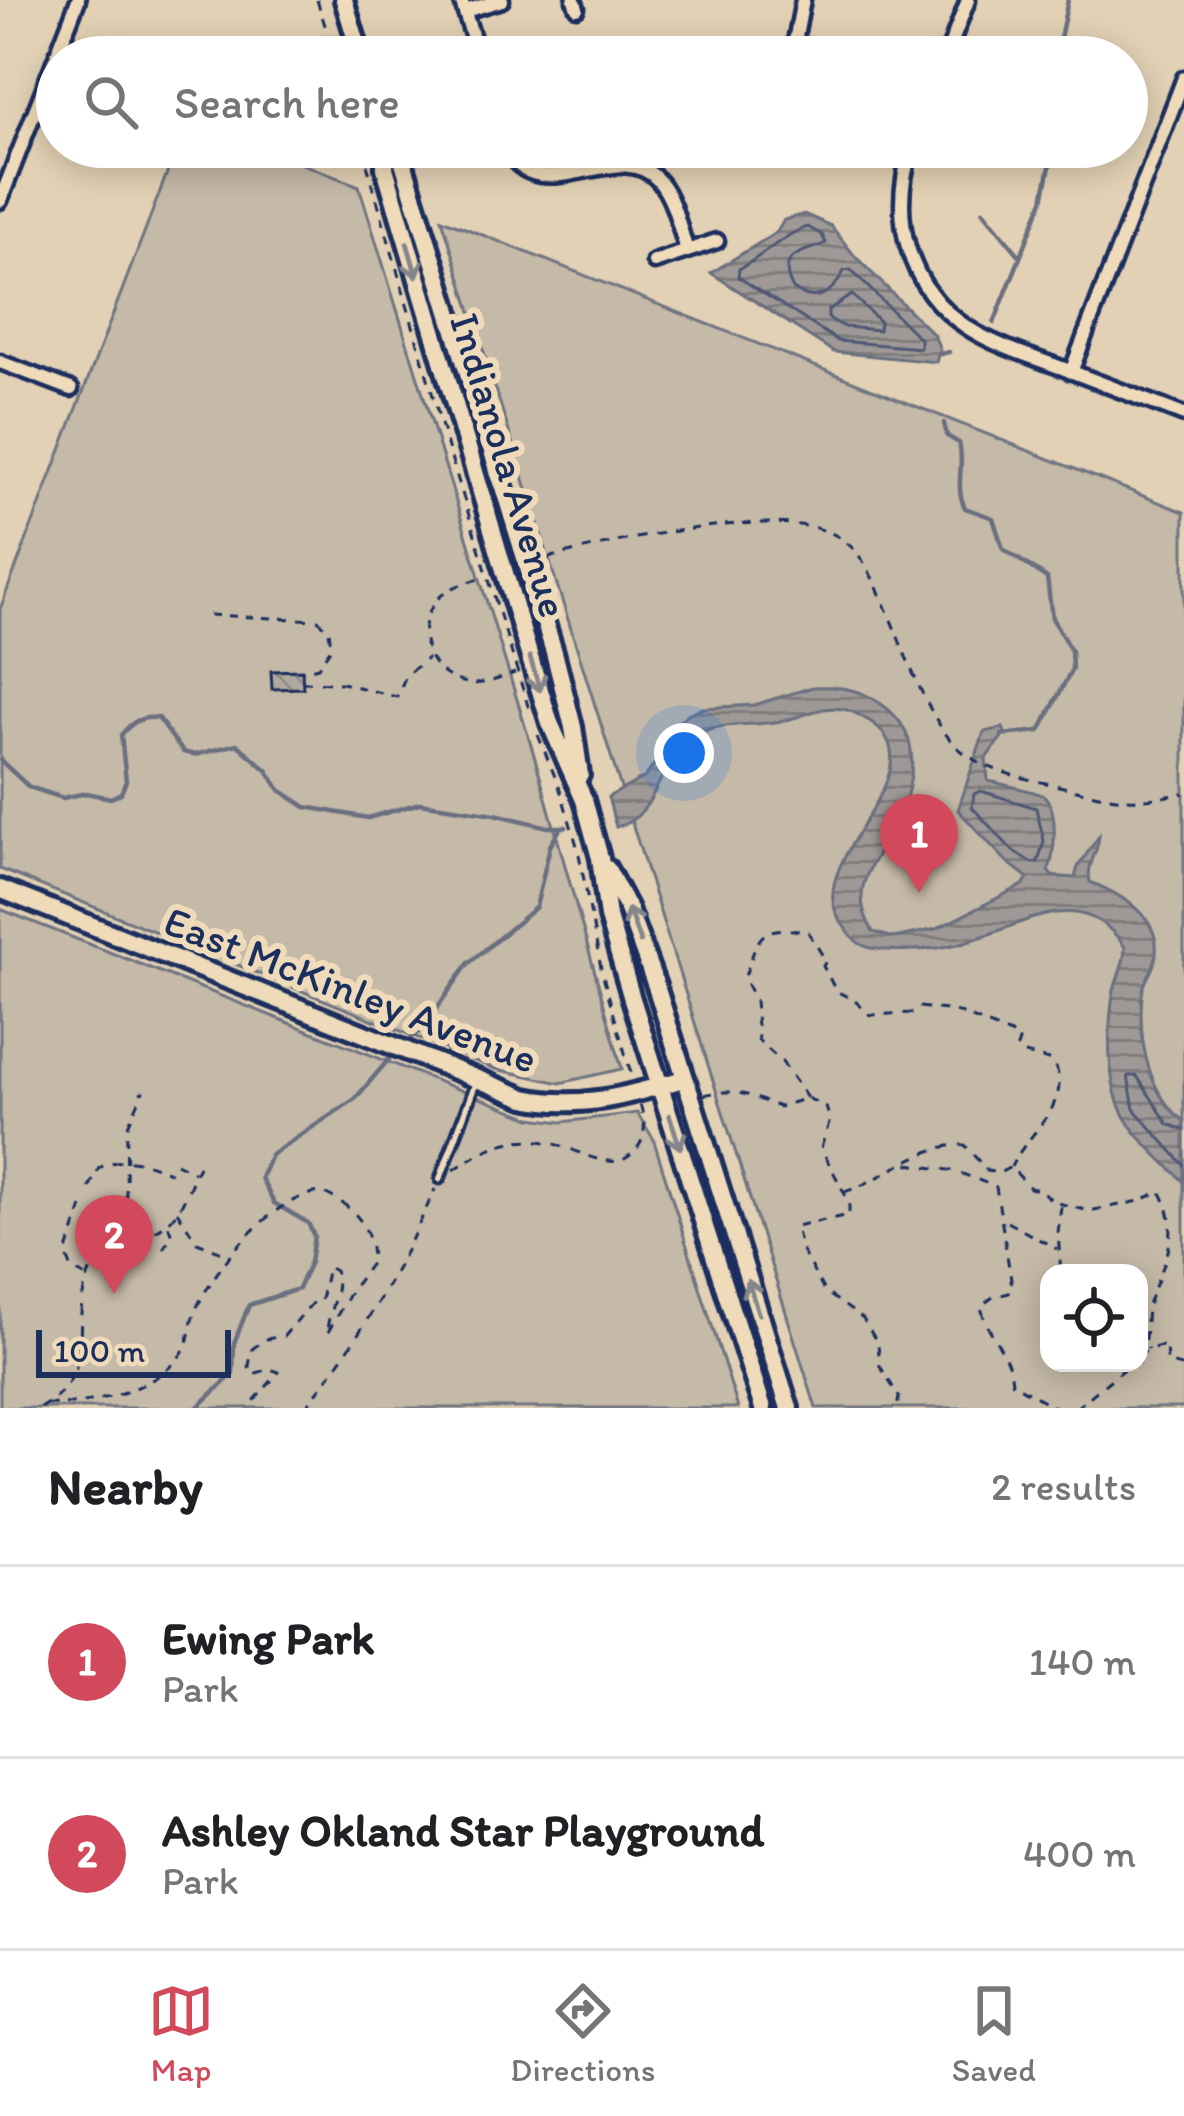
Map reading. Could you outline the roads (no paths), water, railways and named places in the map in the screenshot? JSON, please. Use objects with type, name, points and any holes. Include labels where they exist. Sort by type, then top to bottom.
[{"type":"main road","points":[[344,0],[355,36]]},
{"type":"main road","name":"Indianola Avenue","points":[[405,168],[554,652],[600,858],[608,917],[763,1408]]},
{"type":"main road","name":"Indianola Avenue","points":[[600,858],[628,909],[789,1408]]},
{"type":"main road","name":"East McKinley Avenue","points":[[0,889],[476,1081],[552,1104],[588,1104],[683,1079]]},
{"type":"street","points":[[65,36],[79,0]]},
{"type":"street","points":[[472,36],[463,6],[502,0]]},
{"type":"street","points":[[796,36],[803,0]]},
{"type":"street","points":[[954,36],[968,0]]},
{"type":"street","points":[[1071,372],[1184,78]]},
{"type":"street","points":[[0,201],[36,109]]},
{"type":"street","points":[[523,168],[539,176],[612,168]]},
{"type":"street","points":[[636,168],[652,174],[666,191],[687,251]]},
{"type":"street","points":[[905,168],[901,218],[912,261],[933,297],[981,336],[1184,415]]},
{"type":"street","points":[[654,262],[717,241]]},
{"type":"street","points":[[0,362],[70,389]]},
{"type":"lane","points":[[440,1180],[476,1081]]},
{"type":"water","points":[[804,214],[831,226],[934,335],[940,349],[936,362],[834,352],[711,273],[777,232],[784,220]]},
{"type":"water","points":[[813,687],[854,691],[881,704],[900,723],[911,750],[902,809],[863,887],[865,915],[873,932],[894,938],[936,929],[1023,885],[1028,878],[958,810],[984,732],[1003,728],[1005,733],[986,758],[988,781],[1040,794],[1049,802],[1054,832],[1048,871],[1052,876],[1075,878],[1099,836],[1090,882],[1127,901],[1153,932],[1155,960],[1142,995],[1144,1047],[1161,1096],[1184,1121],[1184,1182],[1134,1131],[1117,1099],[1110,1028],[1125,947],[1109,928],[1092,917],[1056,913],[956,944],[900,950],[863,945],[844,927],[833,901],[835,879],[886,783],[891,761],[888,740],[871,722],[831,708],[700,733],[678,749],[641,812],[616,827],[608,797],[645,777],[660,757],[667,731],[689,713],[754,705]]},
{"type":"waterway","points":[[1060,36],[1068,0]]},
{"type":"waterway","points":[[994,323],[1043,200],[1050,168]]},
{"type":"waterway","points":[[983,211],[1020,256]]},
{"type":"waterway","points":[[940,354],[949,352]]},
{"type":"waterway","points":[[944,423],[947,436],[959,443],[965,508],[993,518],[1003,549],[1047,578],[1052,618],[1071,651],[1072,669],[1040,731],[1002,735]]},
{"type":"waterway","points":[[0,760],[29,787],[63,798],[86,793],[111,798],[121,793],[126,781],[121,735],[137,721],[158,718],[183,752],[195,755],[237,744],[267,770],[280,790],[306,807],[368,818],[420,803],[566,827]]},
{"type":"waterway","points":[[403,1044],[422,1029],[468,964],[536,907],[550,846],[560,829]]},
{"type":"waterway","points":[[197,1408],[233,1374],[234,1343],[249,1305],[298,1289],[310,1262],[314,1236],[308,1223],[274,1203],[261,1178],[271,1155],[355,1099],[395,1052]]},
{"type":"place","name":"Ewing Park","points":[[919,893]]},
{"type":"place","name":"Ashley Okland Star Playground","points":[[114,1294]]}]
